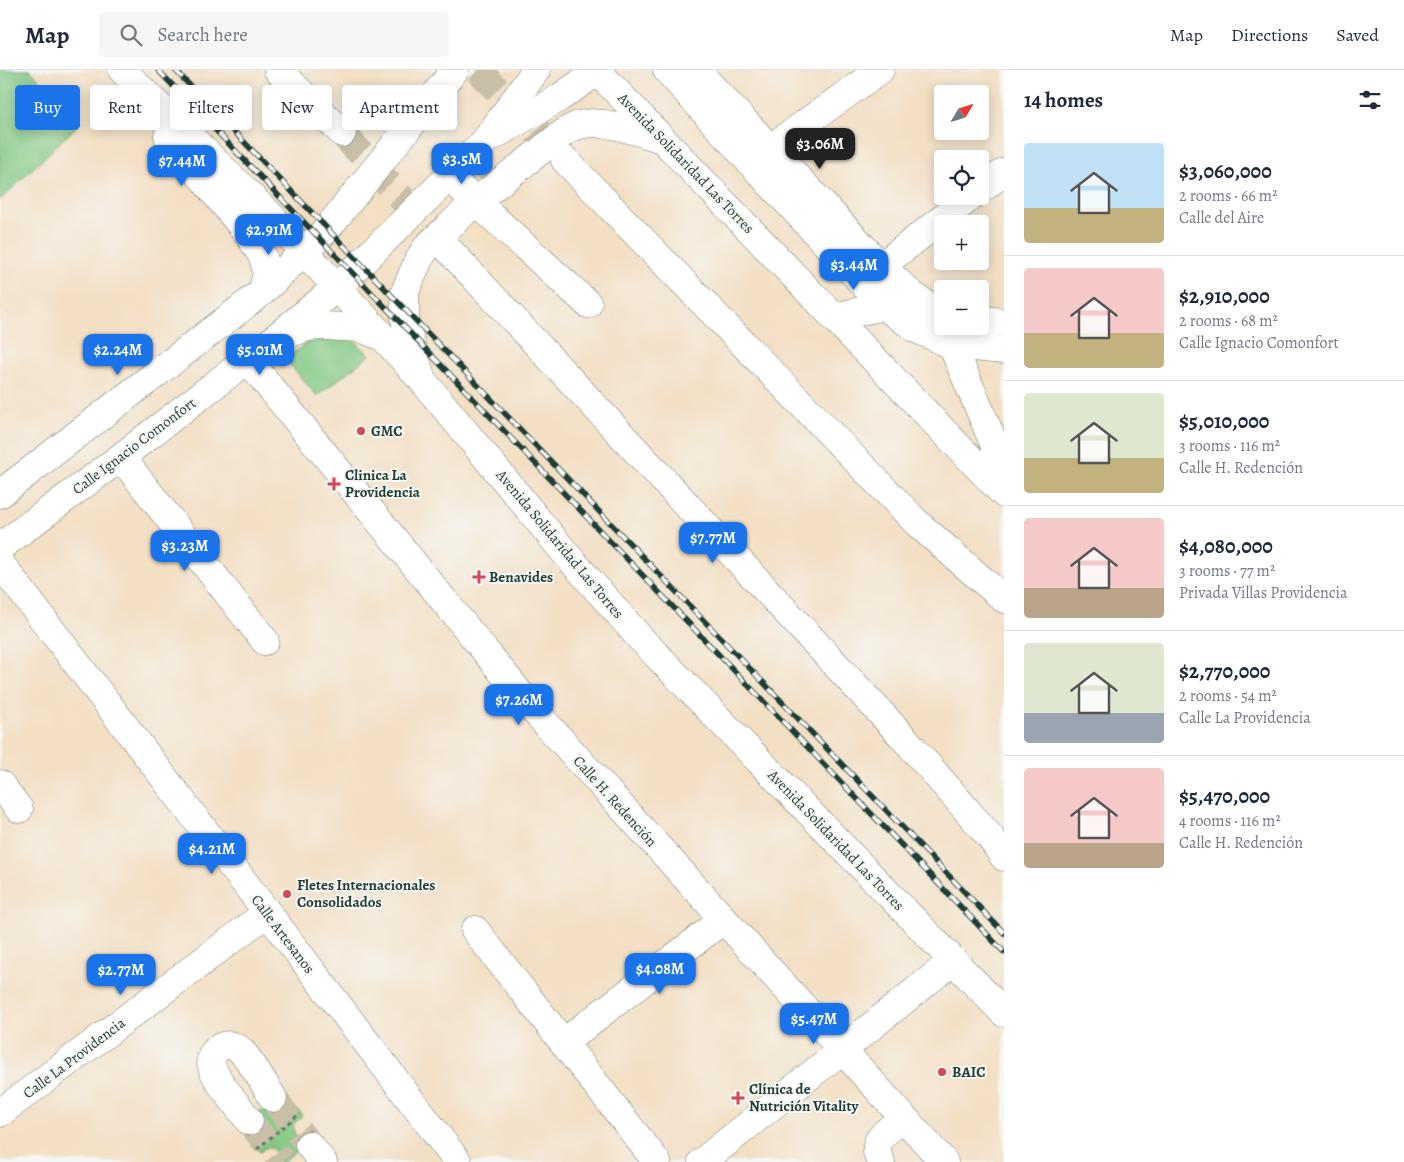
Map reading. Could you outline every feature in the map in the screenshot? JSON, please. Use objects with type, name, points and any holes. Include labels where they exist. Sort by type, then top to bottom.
[{"type":"main road","points":[[278,70],[342,133]]},
{"type":"main road","points":[[0,494],[262,292],[305,252],[326,230],[455,70]]},
{"type":"main road","points":[[486,140],[536,70]]},
{"type":"main road","points":[[667,70],[881,266],[918,299],[934,309]]},
{"type":"main road","points":[[696,70],[761,156],[884,306],[916,329],[1004,350]]},
{"type":"main road","points":[[761,156],[880,70]]},
{"type":"main road","points":[[486,140],[559,98],[598,71]]},
{"type":"main road","name":"Avenida Solidaridad Las Torres","points":[[598,71],[1004,494]]},
{"type":"main road","points":[[125,73],[153,116],[249,235],[263,257],[267,273],[262,292]]},
{"type":"main road","name":"Avenida Solidaridad Las Torres","points":[[125,73],[273,218],[383,337],[423,381],[566,554],[640,638],[1004,1013]]},
{"type":"main road","points":[[423,381],[405,319],[405,292],[419,259],[428,246],[476,201],[562,134],[576,126],[602,124],[662,139]]},
{"type":"main road","name":"Calle Ignacio Comonfort","points":[[0,547],[122,457],[247,358],[274,339],[337,287],[486,140]]},
{"type":"main road","points":[[565,160],[918,523],[1004,599]]},
{"type":"main road","points":[[989,183],[1004,172]]},
{"type":"main road","points":[[449,177],[588,304]]},
{"type":"main road","points":[[881,266],[960,205]]},
{"type":"main road","points":[[448,250],[897,731],[990,838],[1004,857]]},
{"type":"main road","points":[[833,317],[918,299]]},
{"type":"main road","points":[[989,321],[1004,322]]},
{"type":"main road","points":[[274,339],[308,327],[325,326],[360,328],[383,337]]},
{"type":"main road","points":[[950,336],[1004,467]]},
{"type":"main road","name":"Calle H. Redención","points":[[247,358],[530,706],[944,1162]]},
{"type":"main road","points":[[122,457],[265,641]]},
{"type":"main road","name":"Calle Artesanos","points":[[0,563],[458,1162]]},
{"type":"main road","points":[[0,784],[19,809]]},
{"type":"main road","name":"Calle La Providencia","points":[[0,1113],[267,913]]},
{"type":"main road","points":[[572,1036],[723,920]]},
{"type":"main road","points":[[475,930],[657,1162]]},
{"type":"main road","points":[[702,1162],[953,961]]},
{"type":"main road","points":[[249,1121],[215,1074],[211,1065],[211,1057],[215,1051],[225,1045],[232,1044],[241,1050],[274,1098]]},
{"type":"main road","points":[[881,1162],[876,1154],[877,1143],[885,1133],[904,1118]]},
{"type":"path","points":[[257,1149],[300,1113]]},
{"type":"green space","points":[[0,70],[30,70],[45,85],[15,85],[15,130],[73,130],[0,200]]},
{"type":"green space","points":[[319,334],[347,334],[370,355],[317,396],[285,359]]},
{"type":"green space","points":[[280,1096],[277,1110],[283,1118],[288,1119],[298,1110],[302,1116],[293,1125],[294,1132],[299,1139],[313,1137],[283,1162],[278,1162],[279,1157],[272,1148],[265,1148],[260,1152],[254,1145],[261,1140],[262,1133],[256,1125],[242,1127]]},
{"type":"tunnel","points":[[478,70],[565,160]]},
{"type":"tunnel","points":[[342,133],[449,250]]},
{"type":"tunnel","points":[[273,1098],[309,1145]]},
{"type":"tunnel","points":[[249,1121],[282,1162]]},
{"type":"railway","points":[[158,70],[1004,952]]},
{"type":"railway","points":[[175,70],[1004,933]]},
{"type":"place","name":"GMC","points":[[361,431]]},
{"type":"place","name":"Clinica La Providencia","points":[[334,484]]},
{"type":"place","name":"Benavides","points":[[479,577]]},
{"type":"place","name":"Fletes Internacionales Consolidados","points":[[287,894]]},
{"type":"place","name":"BAIC","points":[[942,1072]]},
{"type":"place","name":"Clínica de Nutrición Vitality","points":[[738,1098]]}]
